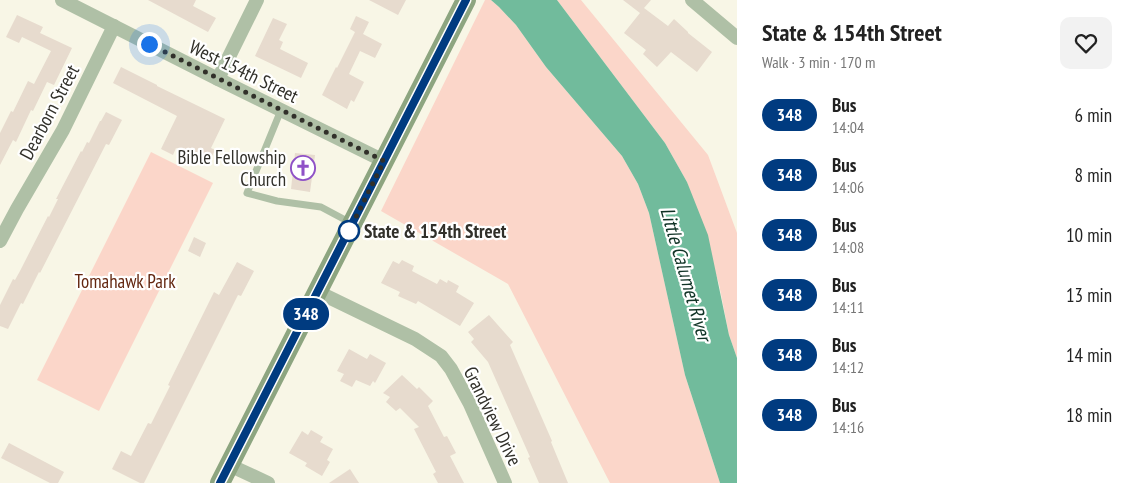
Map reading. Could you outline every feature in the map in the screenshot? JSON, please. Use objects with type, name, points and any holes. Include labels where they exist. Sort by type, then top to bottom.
[{"type":"main road","points":[[220,483],[466,0]]},
{"type":"street","name":"West 154th Street","points":[[62,0],[384,161]]},
{"type":"street","points":[[218,79],[257,0]]},
{"type":"street","points":[[692,0],[735,31]]},
{"type":"street","name":"Dearborn Street","points":[[0,240],[63,130],[114,26]]},
{"type":"street","name":"Grandview Drive","points":[[318,292],[415,339],[441,356],[451,369],[470,404],[505,483]]},
{"type":"street","points":[[230,465],[268,483]]},
{"type":"lane","points":[[281,110],[247,193],[278,201],[321,207],[352,223]]},
{"type":"green space","points":[[485,0],[491,0],[516,25],[546,67],[622,156],[638,184],[649,213],[685,375],[720,483],[610,483],[508,284],[381,211]]},
{"type":"green space","points":[[557,0],[581,0],[708,155],[737,233],[737,358],[729,335],[719,284],[687,182],[665,143]]},
{"type":"green space","name":"Tomahawk Park","points":[[151,152],[213,183],[99,411],[37,380]]},
{"type":"water","name":"Little Calumet River","points":[[491,0],[557,0],[665,143],[687,182],[708,235],[729,335],[737,358],[737,483],[720,483],[685,375],[649,213],[638,184],[622,156],[546,67],[516,25]]},
{"type":"building","points":[[148,0],[196,0],[193,6],[216,18],[208,32]]},
{"type":"building","points":[[369,0],[406,0],[398,15]]},
{"type":"building","points":[[623,0],[651,0],[644,8],[668,26],[674,19],[712,52],[697,72],[671,52],[657,67],[643,54],[646,50],[624,33],[640,13]]},
{"type":"building","points":[[17,15],[43,27],[40,33],[72,48],[54,85],[47,82],[16,142],[13,140],[0,165],[0,133],[28,81],[34,84],[51,51],[22,37],[19,43],[6,37]]},
{"type":"building","points":[[356,16],[369,22],[363,34],[382,44],[375,58],[360,51],[349,74],[364,82],[354,102],[351,100],[347,109],[322,95],[355,32],[350,29]]},
{"type":"building","points":[[273,18],[287,24],[279,40],[283,42],[280,49],[308,63],[301,78],[255,56]]},
{"type":"building","points":[[121,67],[225,119],[211,148],[215,150],[208,164],[176,148],[173,155],[161,149],[177,116],[113,83]]},
{"type":"building","points":[[106,112],[122,120],[109,145],[106,144],[23,304],[21,303],[8,329],[0,326],[0,305],[49,217],[58,199],[56,199],[81,151],[87,142],[89,143]]},
{"type":"building","name":"Bible Fellowship Church","points":[[295,153],[315,155],[310,192],[291,189]]},
{"type":"building","points":[[194,237],[206,243],[200,257],[188,251]]},
{"type":"building","points":[[402,260],[414,266],[412,271],[437,284],[440,279],[447,283],[448,280],[459,286],[456,292],[474,303],[460,326],[418,301],[416,304],[398,296],[400,292],[381,283],[393,261],[399,264]]},
{"type":"building","points":[[237,262],[254,271],[241,296],[238,295],[144,483],[140,483],[112,469],[121,451],[131,456],[148,423],[151,424],[214,292],[219,295]]},
{"type":"building","points":[[489,315],[513,342],[510,345],[552,441],[568,483],[539,483],[528,458],[530,457],[488,362],[471,342],[474,339],[468,332]]},
{"type":"building","points":[[349,349],[367,359],[370,354],[386,363],[375,383],[373,381],[370,386],[356,380],[352,387],[340,381],[344,374],[337,371]]},
{"type":"building","points":[[402,375],[417,389],[419,387],[433,401],[428,406],[444,437],[447,436],[456,453],[450,456],[464,483],[438,483],[433,474],[436,472],[414,429],[419,427],[400,408],[396,411],[386,402],[390,397],[383,393]]},
{"type":"building","points":[[311,430],[323,437],[320,442],[333,449],[327,460],[330,462],[322,476],[305,466],[307,463],[289,453],[302,431],[308,435]]},
{"type":"building","points":[[9,443],[64,472],[58,483],[50,483],[1,458]]},
{"type":"building","points":[[350,469],[359,483],[329,483]]},
{"type":"bus line","name":"348","points":[[220,483],[466,0]]},
{"type":"place","name":"Bible Fellowship Church","points":[[303,168]]},
{"type":"place","name":"State & 154th Street","points":[[349,231]]},
{"type":"route","points":[[149,44],[384,161],[349,231]]}]
